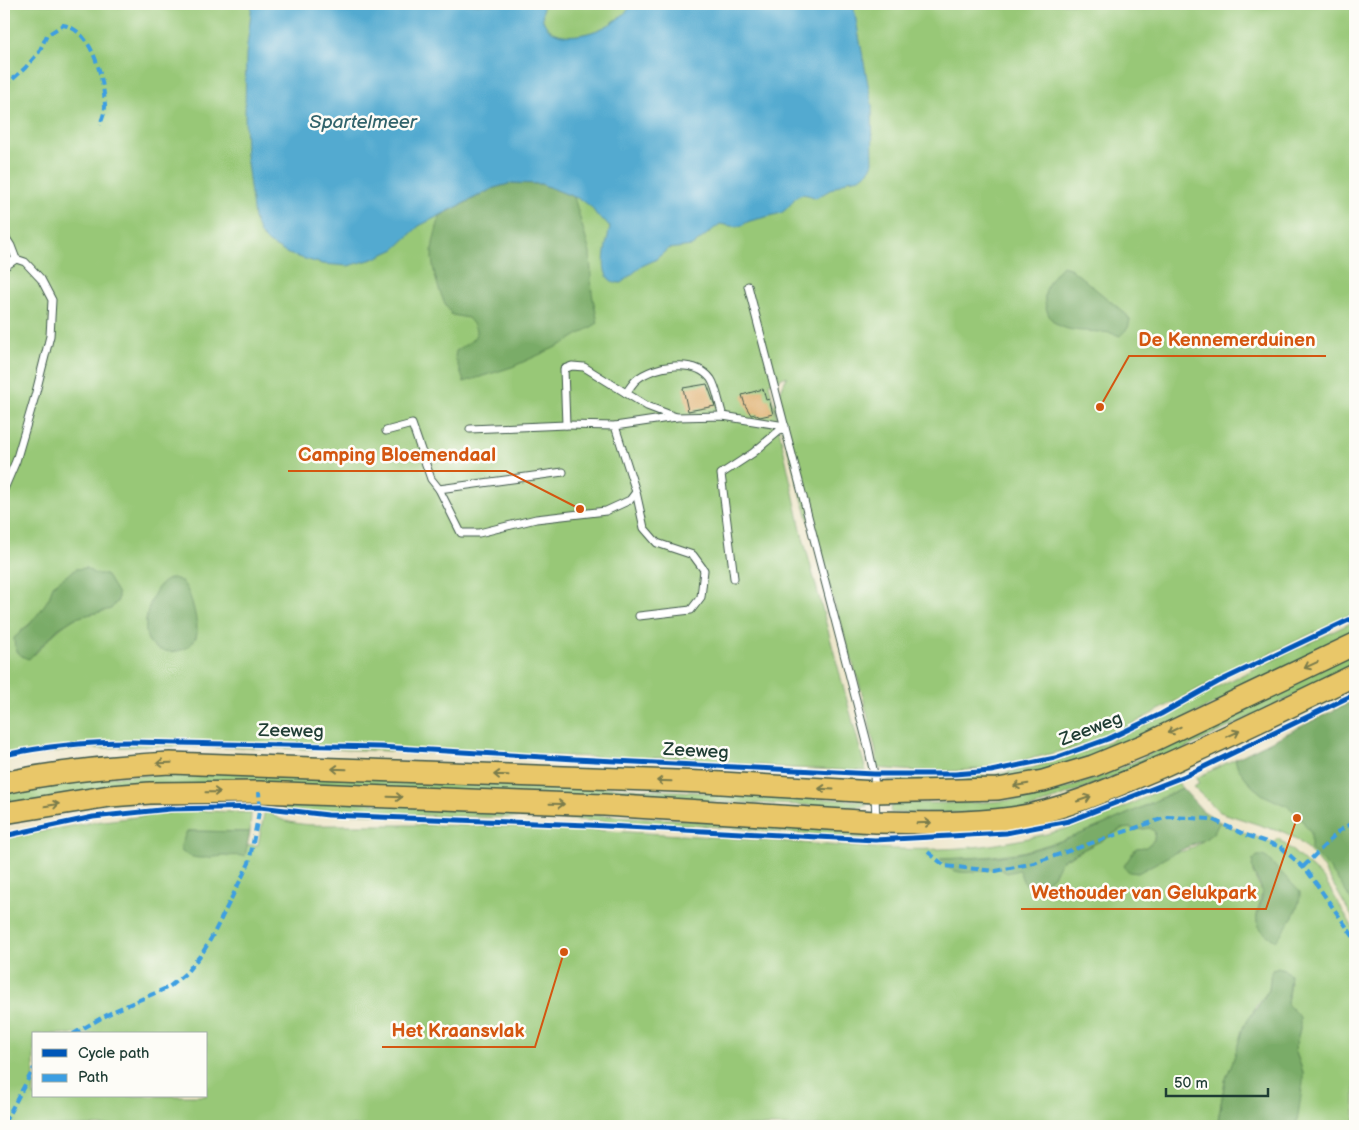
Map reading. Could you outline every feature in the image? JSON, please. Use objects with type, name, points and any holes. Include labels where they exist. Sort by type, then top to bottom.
[{"type":"main road","name":"Zeeweg","points":[[4,783],[36,776],[90,769],[170,763],[704,782],[875,792],[998,789],[1043,781],[1093,766],[1144,745],[1355,644]]},
{"type":"main road","points":[[4,814],[110,796],[150,793],[259,792],[604,805],[876,822],[915,823],[1012,818],[1087,799],[1224,739],[1355,675]]},
{"type":"lane","points":[[4,235],[16,259]]},
{"type":"lane","points":[[4,266],[16,259],[25,262],[41,279],[52,300],[50,336],[38,388],[16,461],[4,489]]},
{"type":"lane","points":[[748,286],[868,746],[874,774],[876,822]]},
{"type":"lane","points":[[566,425],[564,369],[572,366],[584,367],[647,406],[676,417]]},
{"type":"lane","points":[[626,393],[634,382],[655,370],[678,366],[696,368],[706,374],[712,381],[723,416]]},
{"type":"lane","points":[[470,429],[566,425],[615,426],[676,417],[723,416],[785,426]]},
{"type":"lane","points":[[386,432],[412,424],[431,479],[439,489],[461,533],[479,533],[536,519],[606,511],[630,500],[636,492]]},
{"type":"lane","points":[[615,426],[636,492],[644,528],[658,543],[693,555],[704,570],[702,597],[691,610],[639,616]]},
{"type":"lane","points":[[734,578],[721,474],[753,453],[785,426]]},
{"type":"lane","points":[[4,468],[10,473]]},
{"type":"lane","points":[[439,489],[563,472]]},
{"type":"green space","points":[[4,4],[1355,4],[1355,613],[1219,678],[1125,728],[1076,748],[990,768],[956,771],[916,771],[877,768],[876,752],[863,696],[775,405],[787,376],[769,383],[802,534],[866,771],[790,768],[680,758],[537,755],[528,757],[368,750],[152,746],[82,749],[4,758]],"holes":[[[190,598],[196,627],[148,640],[146,619]],[[118,600],[109,609],[72,620],[52,636],[34,655],[21,631],[33,621]]]},
{"type":"green space","points":[[512,183],[541,184],[574,197],[590,253],[592,293],[598,323],[563,344],[512,367],[464,382],[455,357],[456,351],[474,338],[476,330],[468,318],[452,315],[444,302],[433,267],[432,251],[434,238],[440,216],[494,188]]},
{"type":"green space","points":[[1062,266],[1070,268],[1127,315],[1130,320],[1128,328],[1120,336],[1110,333],[1065,328],[1056,323],[1049,315],[1045,303],[1045,292],[1052,278]]},
{"type":"green space","points":[[86,568],[95,574],[107,576],[118,594],[118,600],[111,609],[75,618],[58,629],[29,659],[19,654],[14,638],[30,624],[41,610],[49,598],[53,585],[76,569]]},
{"type":"green space","points":[[172,578],[184,584],[192,603],[197,626],[196,637],[192,643],[173,652],[158,649],[152,645],[146,634],[147,614],[154,594],[162,583]]},
{"type":"green space","points":[[1355,621],[1355,634],[1135,743],[1031,779],[903,782],[887,780],[992,775],[1031,768],[1087,751],[1162,717],[1221,685]]},
{"type":"green space","points":[[1355,651],[1355,666],[1182,750],[1019,813],[891,813],[890,809],[893,805],[899,803],[973,803],[1010,800],[1028,798],[1065,789],[1104,775],[1141,758]]},
{"type":"green space","points":[[1355,700],[1355,907],[1335,876],[1311,850],[1311,833],[1299,816],[1289,807],[1263,795],[1252,786],[1238,768],[1235,759]]},
{"type":"green space","points":[[1355,709],[1355,921],[1324,869],[1305,846],[1279,830],[1220,812],[1193,787],[1199,784],[1196,778],[1235,759],[1237,765]]},
{"type":"green space","points":[[244,772],[492,781],[864,801],[867,806],[852,807],[408,790],[4,807],[4,792],[88,778]]},
{"type":"green space","points":[[1177,781],[1182,788],[1075,837],[1022,852],[985,857],[940,859],[1061,861],[1121,829],[1130,828],[1134,830],[1150,828],[1155,832],[1154,840],[1146,847],[1181,852],[1200,843],[1212,833],[1220,822],[1244,833],[1274,843],[1278,838],[1324,879],[1355,931],[1355,1126],[1280,1126],[1297,1122],[1303,1072],[1295,1050],[1300,1028],[1295,1012],[1287,1004],[1290,982],[1271,973],[1269,990],[1255,1007],[1225,1081],[1217,1126],[4,1126],[4,838],[95,822],[169,813],[170,809],[251,813],[250,832],[187,831],[182,845],[258,845],[265,809],[283,820],[309,825],[554,828],[879,848],[938,849],[997,844],[1059,831],[1089,822]],"holes":[[[1253,860],[1276,940],[1258,910],[1262,893],[1253,873]]]},
{"type":"green space","points":[[1182,788],[1202,810],[1220,822],[1213,833],[1204,840],[1176,852],[1138,873],[1129,872],[1124,866],[1136,848],[1146,847],[1154,840],[1155,832],[1150,828],[1121,829],[1061,861],[1053,876],[1043,885],[1028,887],[1023,881],[1019,870],[1007,873],[998,868],[974,872],[959,872],[946,866],[940,859],[1024,852],[1065,840],[1144,807]]},
{"type":"green space","points":[[341,801],[870,830],[866,839],[706,826],[558,819],[291,812],[284,809],[277,802]]},
{"type":"green space","points":[[187,831],[250,832],[245,856],[198,858],[187,855],[181,851],[181,845]]},
{"type":"green space","points":[[1257,856],[1263,856],[1268,859],[1300,892],[1298,905],[1276,941],[1262,930],[1257,922],[1262,891],[1252,865]]},
{"type":"green space","points":[[1278,967],[1284,969],[1290,975],[1287,1004],[1300,1017],[1300,1028],[1295,1050],[1303,1072],[1303,1083],[1297,1122],[1292,1126],[1282,1124],[1280,1126],[1217,1126],[1225,1081],[1243,1027],[1269,990],[1271,973],[1273,969]]},
{"type":"water","name":"Spartelmeer","points":[[252,4],[543,4],[543,20],[548,28],[556,33],[575,35],[606,26],[619,18],[634,4],[853,4],[872,105],[873,163],[869,171],[860,178],[848,180],[816,198],[802,194],[795,198],[781,213],[750,221],[740,226],[720,224],[692,246],[668,249],[621,283],[607,277],[605,270],[605,252],[610,227],[582,200],[541,184],[512,183],[494,188],[419,226],[395,249],[373,259],[348,266],[322,264],[288,254],[269,243],[260,234],[254,218],[246,155],[245,115],[246,54]]},
{"type":"building","points":[[707,384],[715,406],[688,411],[683,388]]},
{"type":"building","points":[[763,389],[766,400],[769,399],[773,414],[760,417],[755,414],[751,415],[742,395]]},
{"type":"marked path","points":[[4,87],[39,52],[47,35],[63,25],[73,29],[82,36],[95,58],[102,83],[105,106],[100,125]]},
{"type":"marked path","points":[[77,1032],[114,1011],[169,987],[186,973],[203,952],[249,863],[260,807],[259,792]]},
{"type":"marked path","points":[[928,852],[945,866],[996,871],[1034,863],[1167,817],[1211,819],[1246,835],[1281,847],[1308,872],[1355,939]]},
{"type":"marked path","points":[[1303,867],[1339,831],[1355,821]]},
{"type":"marked path","points":[[4,1123],[32,1072]]},
{"type":"cycle path","points":[[4,755],[67,745],[131,742],[380,747],[874,774],[955,774],[991,771],[1055,758],[1108,739],[1161,714],[1218,682],[1355,617]]},
{"type":"cycle path","points":[[4,836],[93,817],[170,809],[260,807],[328,815],[588,825],[875,840],[1006,833],[1069,821],[1185,776],[1355,694]]},
{"type":"place","name":"De Kennemerduinen","points":[[1100,407]]},
{"type":"place","name":"Camping Bloemendaal","points":[[580,509]]},
{"type":"place","name":"Wethouder van Gelukpark","points":[[1297,818]]},
{"type":"place","name":"Het Kraansvlak","points":[[564,952]]}]
